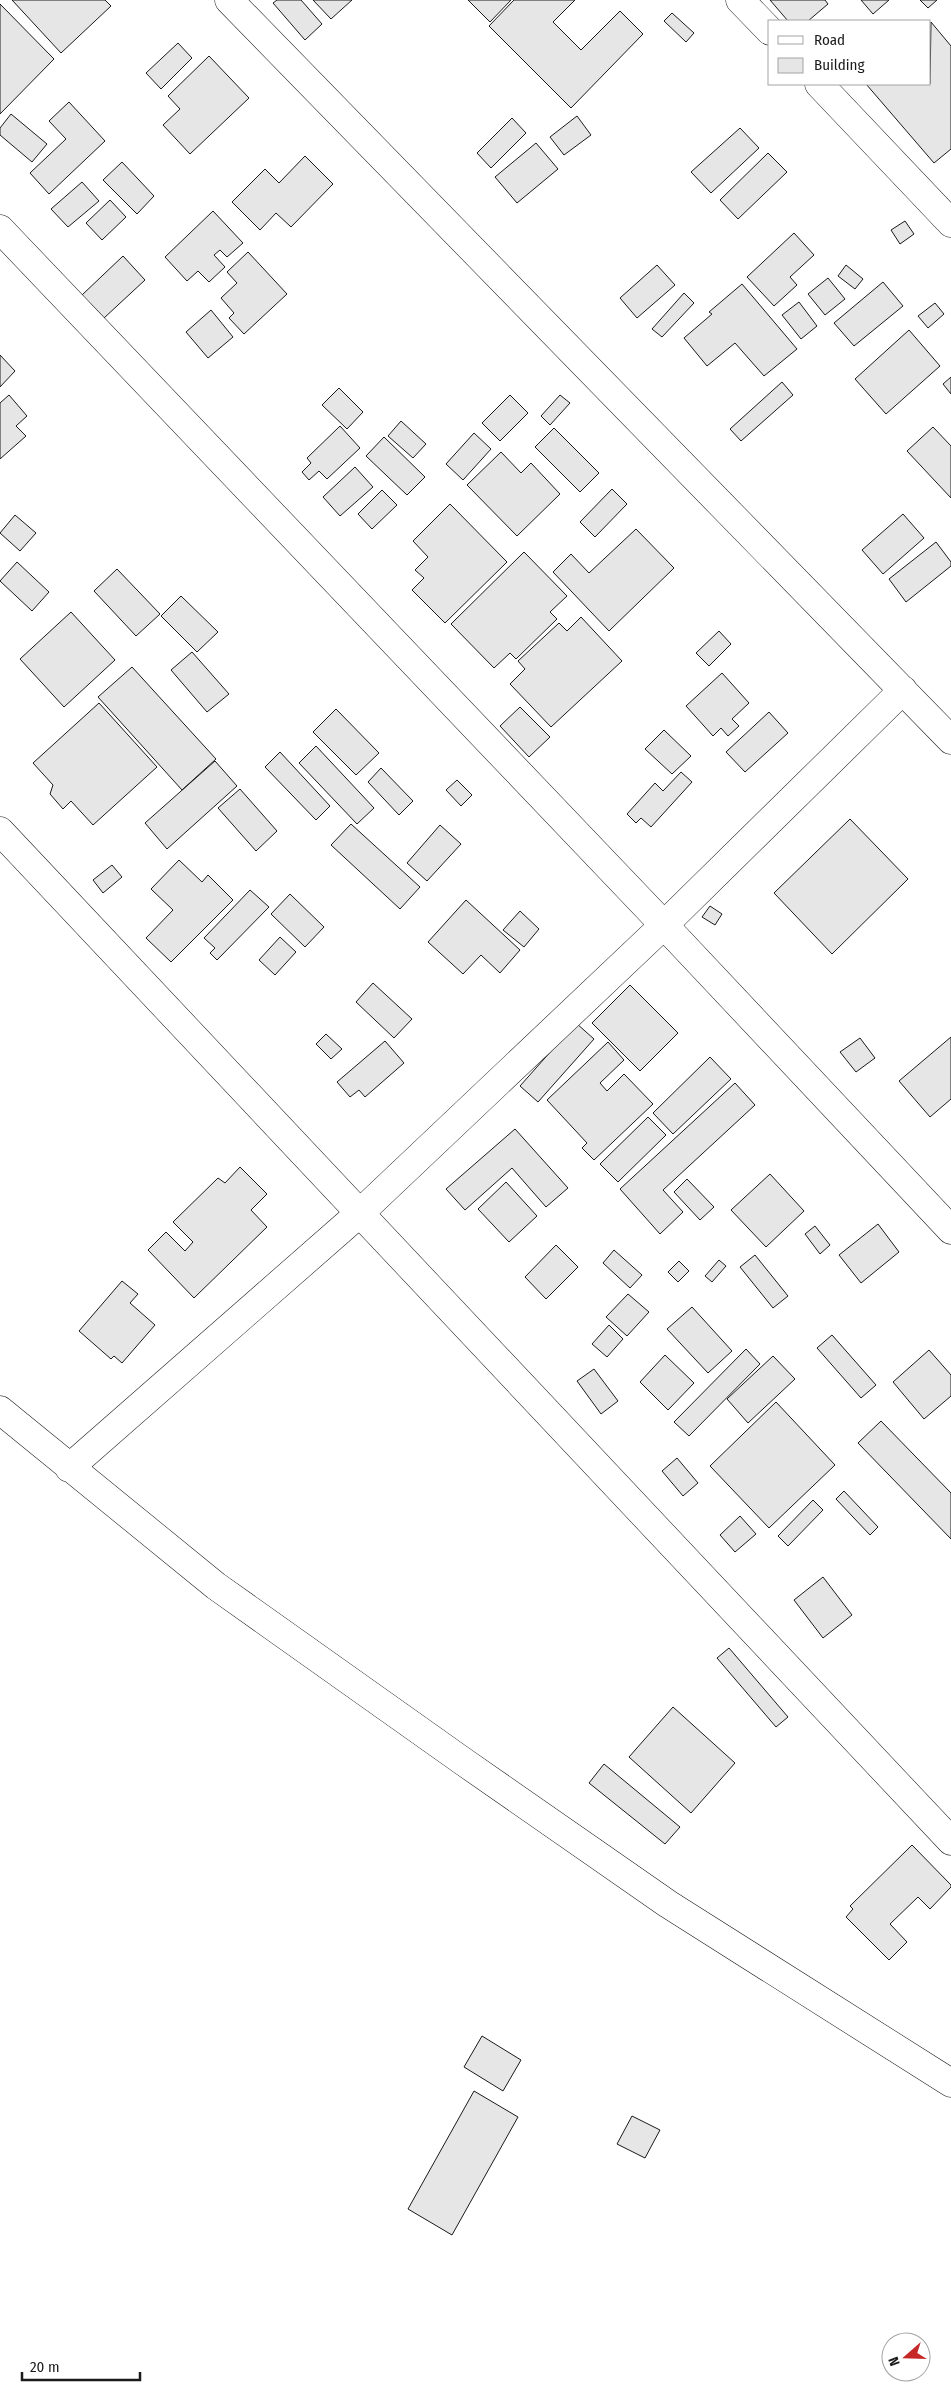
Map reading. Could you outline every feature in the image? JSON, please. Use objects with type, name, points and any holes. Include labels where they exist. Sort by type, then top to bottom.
[{"type":"street","points":[[229,0],[951,740]]},
{"type":"street","points":[[742,1],[768,29]]},
{"type":"street","points":[[820,85],[951,223]]},
{"type":"street","points":[[0,229],[664,925],[951,1230]]},
{"type":"street","points":[[69,1468],[361,1212],[664,925],[903,690]]},
{"type":"street","points":[[0,831],[361,1212],[951,1841]]},
{"type":"street","points":[[0,1410],[216,1586],[635,1882],[951,2083]]},
{"type":"building","points":[[12,0],[105,0],[111,6],[61,53]]},
{"type":"building","points":[[277,0],[301,0],[322,24],[305,40],[273,3]]},
{"type":"building","points":[[313,0],[352,0],[331,19]]},
{"type":"building","points":[[468,0],[511,0],[490,22]]},
{"type":"building","points":[[514,0],[575,0],[553,22],[581,50],[620,11],[643,34],[571,108],[489,26]]},
{"type":"building","points":[[770,0],[825,0],[828,4],[809,20],[787,20]]},
{"type":"building","points":[[861,0],[889,0],[873,14]]},
{"type":"building","points":[[920,0],[937,0],[928,8]]},
{"type":"building","points":[[0,4],[54,59],[0,114]]},
{"type":"building","points":[[672,13],[694,33],[686,42],[664,21]]},
{"type":"building","points":[[931,22],[951,46],[951,149],[934,163],[867,85],[931,85]]},
{"type":"building","points":[[178,43],[192,58],[161,89],[146,73]]},
{"type":"building","points":[[209,56],[249,98],[190,154],[163,125],[180,109],[168,96]]},
{"type":"building","points":[[69,102],[105,141],[49,194],[30,173],[66,139],[49,121]]},
{"type":"building","points":[[11,114],[47,144],[32,162],[0,135],[0,128]]},
{"type":"building","points":[[577,116],[591,135],[564,155],[550,137]]},
{"type":"building","points":[[512,118],[526,133],[491,168],[477,153]]},
{"type":"building","points":[[740,128],[759,148],[711,193],[691,172]]},
{"type":"building","points":[[536,143],[558,169],[517,203],[495,177]]},
{"type":"building","points":[[768,153],[787,172],[738,219],[720,200]]},
{"type":"building","points":[[305,156],[333,184],[291,227],[276,213],[260,230],[232,202],[265,169],[279,183]]},
{"type":"building","points":[[122,162],[154,196],[137,214],[103,180]]},
{"type":"building","points":[[82,182],[99,201],[68,227],[51,209]]},
{"type":"building","points":[[110,200],[126,217],[102,240],[86,223]]},
{"type":"building","points":[[213,211],[243,243],[227,257],[220,250],[214,255],[225,267],[209,282],[198,271],[187,281],[165,257]]},
{"type":"building","points":[[905,221],[914,234],[900,244],[891,230]]},
{"type":"building","points":[[794,233],[814,255],[790,277],[797,285],[774,306],[747,277]]},
{"type":"building","points":[[248,252],[287,294],[244,334],[229,318],[234,313],[221,298],[237,283],[227,272]]},
{"type":"building","points":[[123,256],[145,280],[104,318],[82,295]]},
{"type":"building","points":[[657,265],[675,285],[637,318],[620,298]]},
{"type":"building","points":[[846,265],[863,279],[855,289],[838,276]]},
{"type":"building","points":[[828,278],[845,299],[825,315],[808,294]]},
{"type":"building","points":[[883,282],[903,306],[854,346],[834,323]]},
{"type":"building","points":[[742,284],[797,349],[764,376],[735,343],[707,366],[684,338],[712,314],[709,312]]},
{"type":"building","points":[[684,293],[694,303],[662,337],[652,329]]},
{"type":"building","points":[[799,302],[817,326],[801,339],[782,315]]},
{"type":"building","points":[[935,303],[944,314],[928,328],[918,316]]},
{"type":"building","points":[[211,310],[233,337],[208,358],[186,332]]},
{"type":"building","points":[[909,330],[940,366],[886,414],[855,379]]},
{"type":"building","points":[[0,355],[15,371],[0,387]]},
{"type":"building","points":[[951,377],[951,394],[943,384]]},
{"type":"building","points":[[782,382],[793,395],[741,441],[730,429]]},
{"type":"building","points":[[339,388],[363,412],[347,429],[322,405]]},
{"type":"building","points":[[9,395],[27,416],[16,426],[26,436],[0,459],[0,403]]},
{"type":"building","points":[[510,395],[528,413],[500,441],[482,423]]},
{"type":"building","points":[[560,395],[570,403],[550,425],[541,416]]},
{"type":"building","points":[[401,421],[426,444],[413,458],[388,436]]},
{"type":"building","points":[[340,426],[360,448],[327,479],[319,471],[309,480],[302,472],[311,463],[307,458]]},
{"type":"building","points":[[933,427],[951,446],[951,498],[907,451]]},
{"type":"building","points":[[554,428],[599,473],[580,492],[535,447]]},
{"type":"building","points":[[474,433],[491,449],[463,480],[446,464]]},
{"type":"building","points":[[384,437],[425,477],[407,495],[366,456]]},
{"type":"building","points":[[501,452],[521,473],[531,463],[560,494],[517,536],[467,485]]},
{"type":"building","points":[[355,467],[373,487],[340,516],[323,497]]},
{"type":"building","points":[[612,489],[627,504],[595,537],[580,522]]},
{"type":"building","points":[[382,490],[397,505],[372,529],[358,514]]},
{"type":"building","points":[[450,504],[507,562],[445,623],[412,590],[424,578],[415,570],[428,557],[413,541]]},
{"type":"building","points":[[903,514],[924,538],[883,574],[862,550]]},
{"type":"building","points":[[15,515],[36,533],[20,551],[0,533]]},
{"type":"building","points":[[636,529],[674,568],[609,631],[553,572],[571,554],[589,573]]},
{"type":"building","points":[[936,542],[951,562],[951,566],[906,602],[889,579]]},
{"type":"building","points":[[524,552],[567,596],[550,612],[557,619],[516,659],[510,653],[494,668],[451,624]]},
{"type":"building","points":[[17,562],[49,592],[32,611],[0,581]]},
{"type":"building","points":[[117,569],[160,614],[136,636],[94,591]]},
{"type":"building","points":[[181,596],[218,632],[197,652],[161,616]]},
{"type":"building","points":[[71,612],[115,660],[64,707],[20,659]]},
{"type":"building","points":[[581,617],[622,661],[551,727],[510,684],[525,669],[518,661],[559,623],[567,631]]},
{"type":"building","points":[[719,631],[731,644],[709,666],[696,653]]},
{"type":"building","points":[[192,652],[229,694],[207,712],[171,670]]},
{"type":"building","points":[[132,667],[216,759],[182,790],[98,697]]},
{"type":"building","points":[[722,673],[749,703],[732,719],[739,726],[728,736],[721,728],[713,736],[686,706]]},
{"type":"building","points":[[99,703],[157,767],[93,825],[71,801],[63,809],[50,794],[53,785],[33,763]]},
{"type":"building","points":[[520,707],[550,737],[529,757],[500,726]]},
{"type":"building","points":[[336,709],[379,753],[356,775],[313,732]]},
{"type":"building","points":[[769,712],[788,733],[745,772],[726,752]]},
{"type":"building","points":[[664,730],[691,756],[672,774],[645,749]]},
{"type":"building","points":[[316,746],[374,808],[357,824],[299,763]]},
{"type":"building","points":[[280,752],[330,806],[316,820],[265,767]]},
{"type":"building","points":[[215,761],[237,786],[167,849],[145,823]]},
{"type":"building","points":[[381,768],[413,801],[399,815],[368,782]]},
{"type":"building","points":[[681,772],[692,782],[651,827],[641,818],[636,823],[627,814],[655,783],[663,791]]},
{"type":"building","points":[[457,780],[472,795],[461,806],[446,790]]},
{"type":"building","points":[[240,789],[277,831],[256,851],[218,808]]},
{"type":"building","points":[[850,819],[908,879],[832,954],[774,893]]},
{"type":"building","points":[[351,824],[420,887],[400,909],[331,845]]},
{"type":"building","points":[[440,825],[461,844],[427,881],[407,863]]},
{"type":"building","points":[[179,860],[202,882],[208,875],[233,900],[171,962],[146,938],[173,910],[151,889]]},
{"type":"building","points":[[112,865],[122,877],[103,893],[93,880]]},
{"type":"building","points":[[250,890],[269,907],[217,960],[210,953],[215,948],[204,938]]},
{"type":"building","points":[[290,894],[324,927],[305,947],[271,914]]},
{"type":"building","points":[[466,900],[520,950],[500,973],[481,955],[463,974],[428,942]]},
{"type":"building","points":[[710,906],[722,914],[715,925],[702,917]]},
{"type":"building","points":[[520,911],[539,929],[524,947],[503,930]]},
{"type":"building","points":[[280,937],[296,952],[275,975],[259,960]]},
{"type":"building","points":[[373,983],[412,1019],[394,1038],[356,1002]]},
{"type":"building","points":[[630,985],[678,1033],[640,1071],[592,1023]]},
{"type":"building","points":[[576,1023],[594,1039],[538,1102],[520,1086]]},
{"type":"building","points":[[326,1034],[342,1049],[331,1059],[316,1044]]},
{"type":"building","points":[[951,1037],[951,1099],[930,1117],[899,1081]]},
{"type":"building","points":[[860,1038],[875,1058],[856,1072],[840,1052]]},
{"type":"building","points":[[385,1041],[404,1063],[365,1097],[359,1090],[350,1097],[337,1082]]},
{"type":"building","points":[[608,1042],[624,1060],[600,1083],[607,1091],[624,1074],[653,1104],[594,1160],[582,1148],[587,1143],[547,1100]]},
{"type":"building","points":[[710,1057],[731,1079],[673,1134],[653,1113]]},
{"type":"building","points":[[735,1083],[755,1105],[663,1190],[683,1212],[660,1234],[620,1189]]},
{"type":"building","points":[[648,1117],[666,1135],[618,1182],[600,1164]]},
{"type":"building","points":[[515,1129],[568,1188],[546,1207],[512,1168],[465,1210],[446,1189]]},
{"type":"building","points":[[240,1167],[267,1194],[251,1210],[267,1227],[194,1298],[148,1250],[166,1232],[185,1251],[193,1242],[173,1222],[218,1178],[225,1183]]},
{"type":"building","points":[[770,1174],[804,1211],[766,1247],[731,1210]]},
{"type":"building","points":[[687,1179],[714,1207],[700,1220],[674,1192]]},
{"type":"building","points":[[506,1182],[537,1216],[509,1242],[478,1209]]},
{"type":"building","points":[[878,1224],[899,1252],[861,1283],[839,1255]]},
{"type":"building","points":[[815,1226],[830,1245],[820,1254],[805,1234]]},
{"type":"building","points":[[556,1245],[578,1267],[546,1299],[525,1277]]},
{"type":"building","points":[[614,1250],[642,1275],[630,1288],[603,1263]]},
{"type":"building","points":[[755,1255],[788,1296],[773,1308],[740,1267]]},
{"type":"building","points":[[719,1260],[726,1266],[712,1282],[705,1276]]},
{"type":"building","points":[[679,1261],[689,1271],[678,1282],[668,1272]]},
{"type":"building","points":[[122,1281],[138,1294],[130,1303],[155,1325],[122,1363],[114,1356],[111,1359],[79,1331]]},
{"type":"building","points":[[628,1294],[649,1312],[627,1336],[606,1317]]},
{"type":"building","points":[[692,1307],[732,1351],[708,1373],[667,1329]]},
{"type":"building","points":[[609,1325],[623,1339],[607,1357],[592,1344]]},
{"type":"building","points":[[832,1335],[876,1385],[861,1398],[817,1348]]},
{"type":"building","points":[[746,1349],[760,1364],[689,1436],[674,1422]]},
{"type":"building","points":[[929,1350],[951,1375],[951,1396],[924,1419],[893,1382]]},
{"type":"building","points":[[665,1355],[694,1383],[668,1410],[640,1382]]},
{"type":"building","points":[[773,1356],[795,1379],[748,1423],[727,1399]]},
{"type":"building","points":[[594,1369],[618,1401],[601,1414],[577,1381]]},
{"type":"building","points":[[776,1402],[835,1465],[769,1528],[710,1466]]},
{"type":"building","points":[[881,1421],[951,1493],[951,1539],[858,1443]]},
{"type":"building","points":[[677,1458],[698,1483],[683,1496],[662,1471]]},
{"type":"building","points":[[844,1491],[878,1527],[870,1535],[836,1499]]},
{"type":"building","points":[[813,1500],[823,1510],[788,1546],[778,1536]]},
{"type":"building","points":[[740,1516],[756,1534],[735,1552],[720,1535]]},
{"type":"building","points":[[823,1577],[852,1615],[823,1638],[794,1600]]},
{"type":"building","points":[[729,1648],[788,1717],[776,1727],[717,1658]]},
{"type":"building","points":[[673,1707],[735,1763],[691,1813],[629,1757]]},
{"type":"building","points":[[604,1764],[680,1827],[665,1844],[589,1783]]},
{"type":"building","points":[[912,1845],[951,1887],[930,1909],[918,1897],[890,1924],[907,1942],[889,1960],[846,1917],[853,1909],[850,1906]]},
{"type":"building","points":[[482,2036],[521,2060],[503,2091],[464,2067]]},
{"type":"building","points":[[474,2091],[518,2117],[452,2235],[408,2209]]},
{"type":"building","points":[[632,2116],[660,2130],[645,2158],[617,2144]]}]
